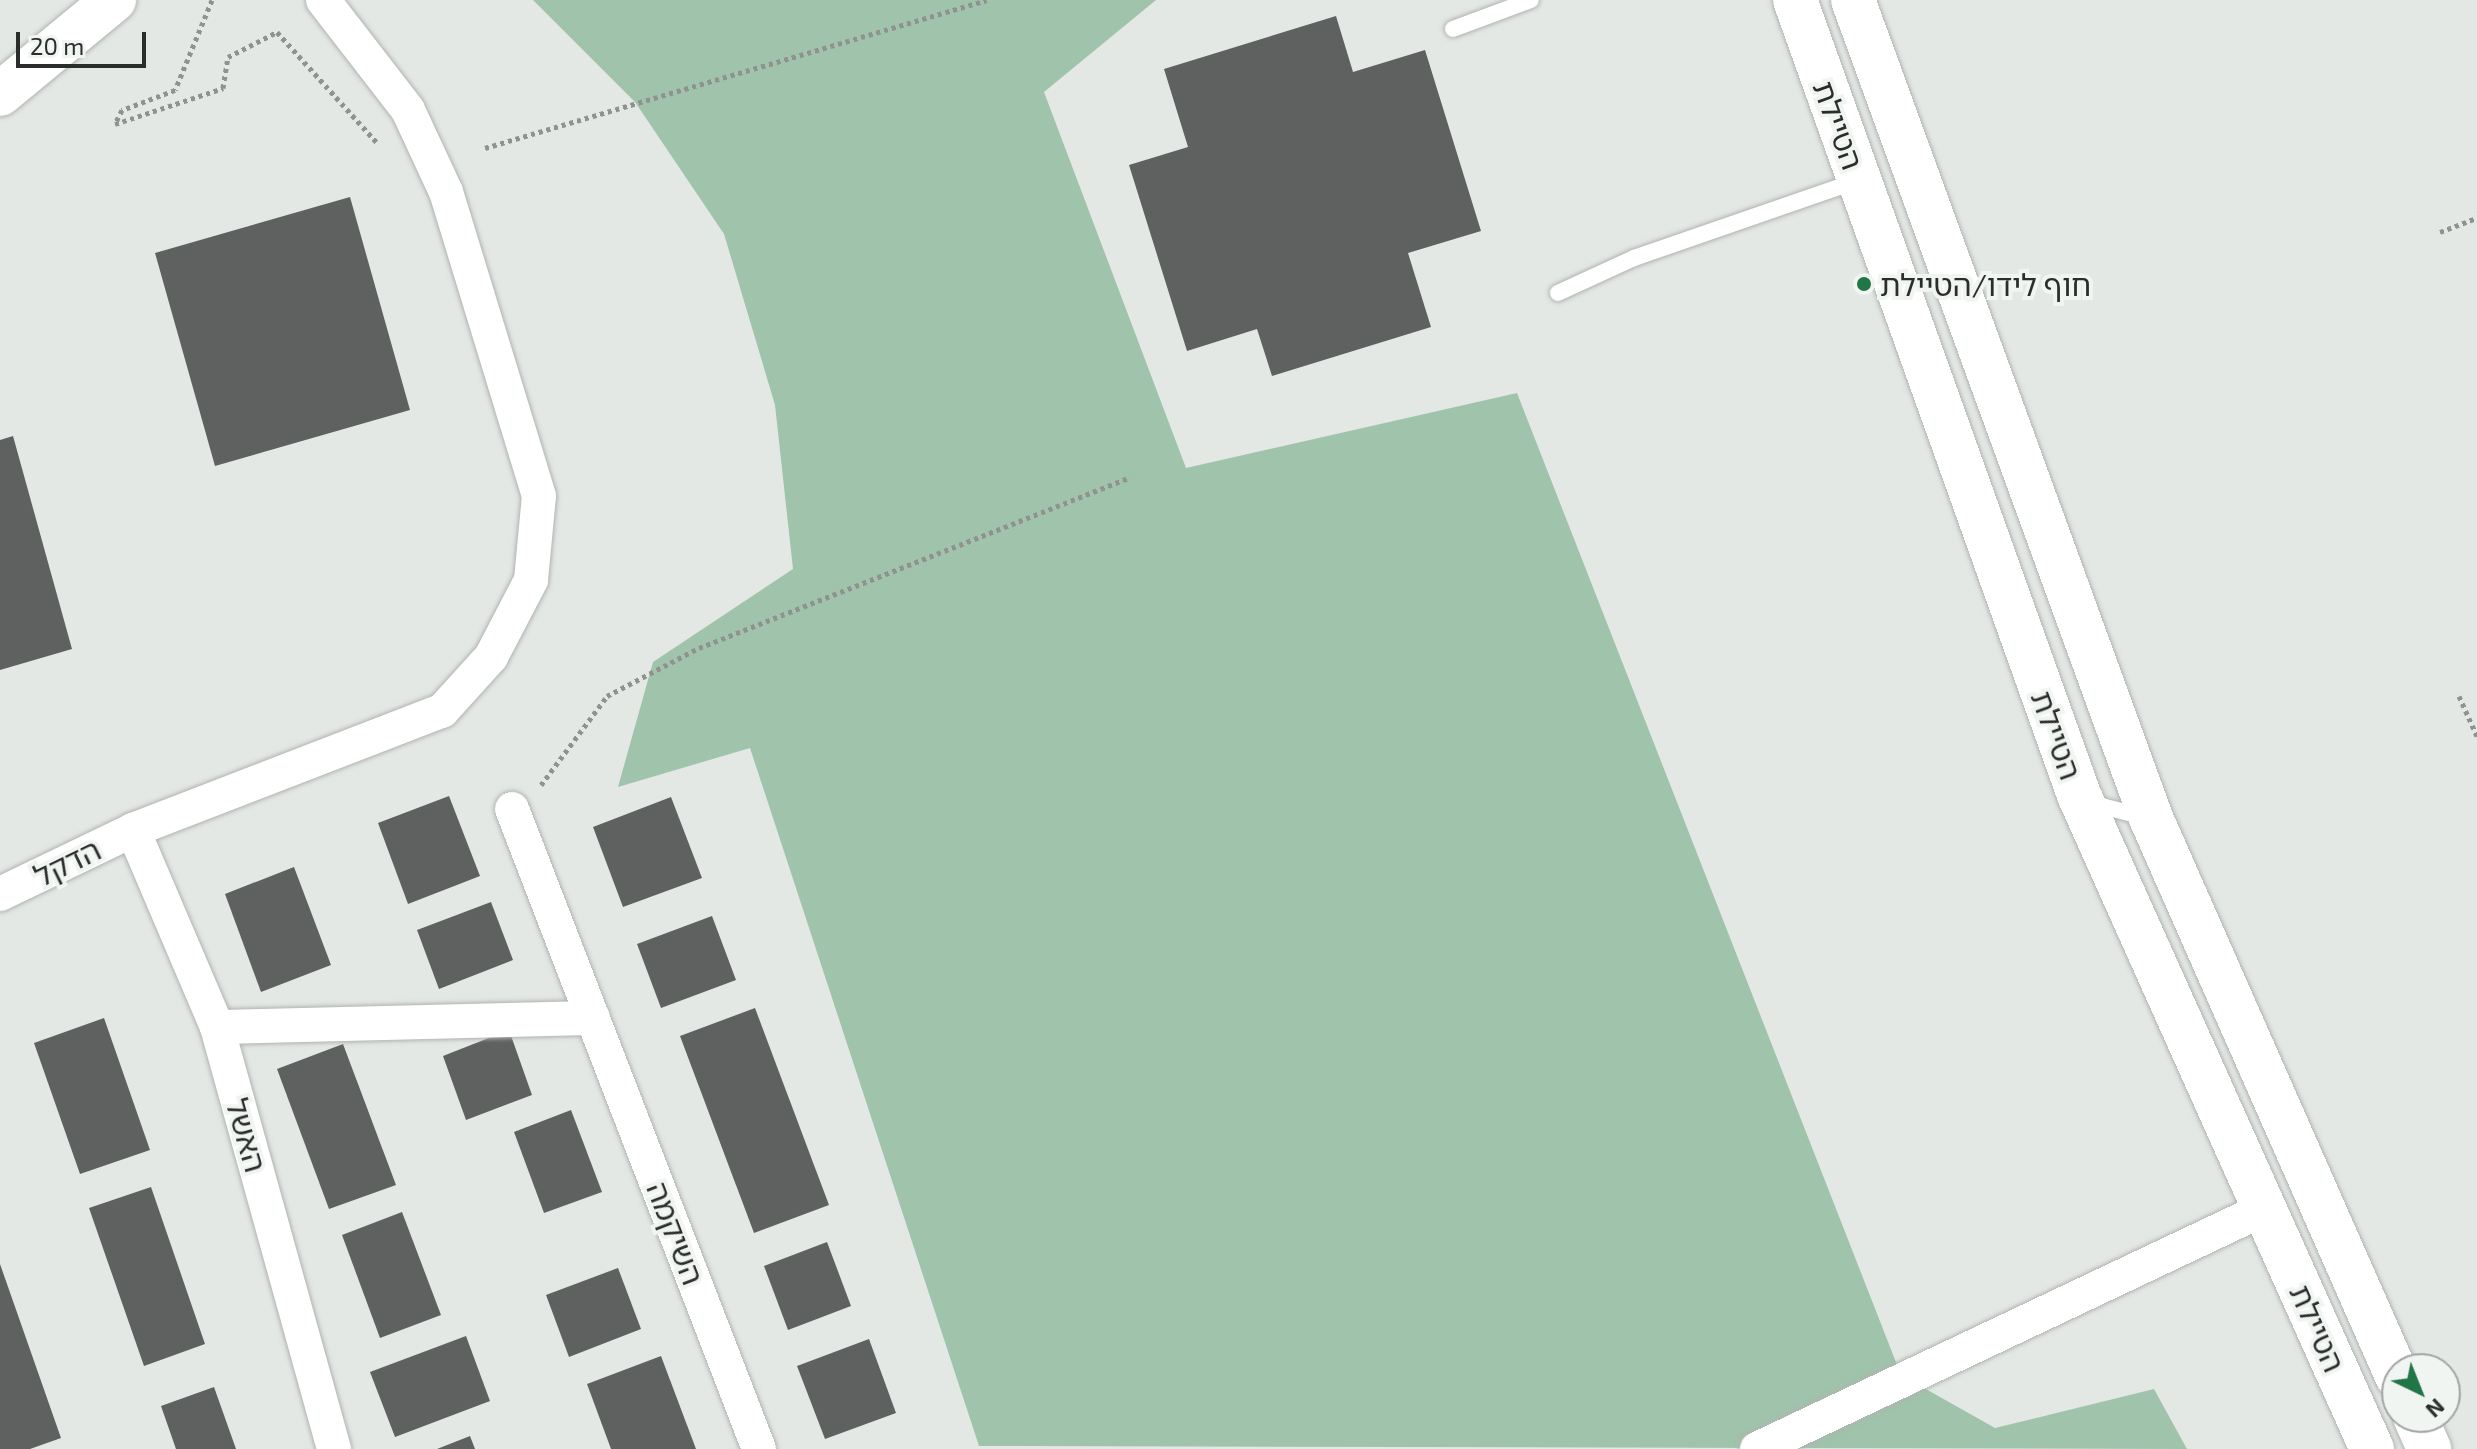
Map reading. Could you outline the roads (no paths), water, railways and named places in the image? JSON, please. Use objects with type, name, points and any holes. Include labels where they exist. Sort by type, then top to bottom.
[{"type":"main road","points":[[0,94],[114,0]]},
{"type":"main road","name":"הטיילת","points":[[1795,0],[2079,795],[2372,1449]]},
{"type":"main road","name":"הטיילת","points":[[1853,0],[2151,818],[2387,1353]]},
{"type":"street","name":"הדקל","points":[[0,894],[133,830],[442,711],[491,657],[531,580],[539,496],[446,192],[408,110],[323,0]]},
{"type":"street","name":"השיקמה","points":[[512,809],[759,1449]]},
{"type":"street","name":"האשל","points":[[133,830],[217,1027],[334,1449]]},
{"type":"street","points":[[217,1027],[593,1018]]},
{"type":"street","points":[[1757,1449],[2264,1209]]},
{"type":"lane","points":[[1453,29],[1531,0]]},
{"type":"lane","points":[[1558,293],[1634,258],[1859,180]]},
{"type":"lane","points":[[2079,795],[2112,813],[2151,818]]},
{"type":"place","name":"חוף לידו/הטיילת","points":[[1864,284]]}]
